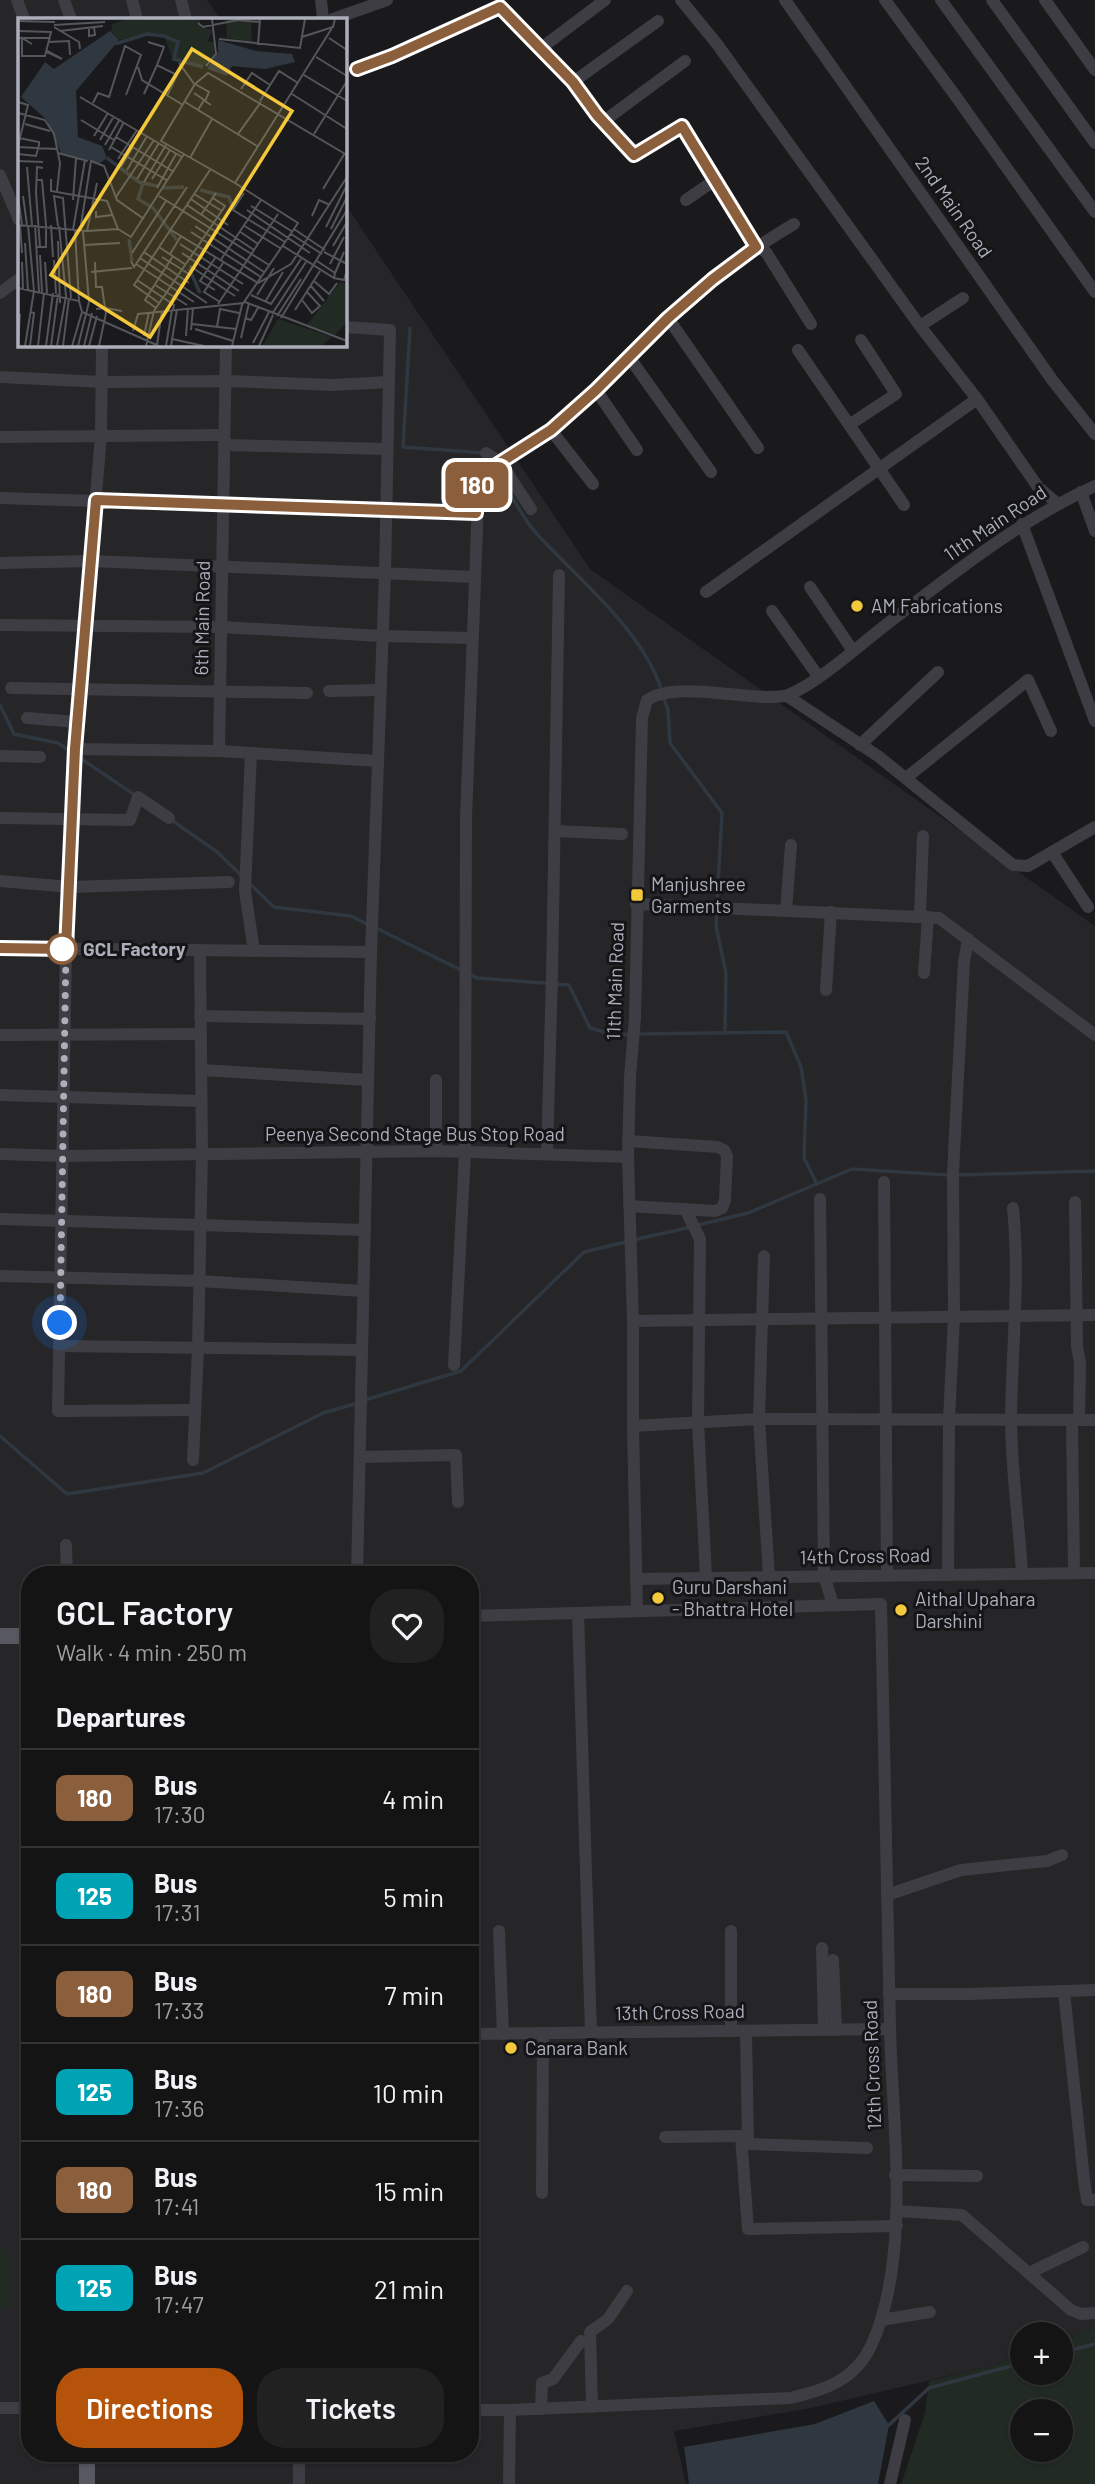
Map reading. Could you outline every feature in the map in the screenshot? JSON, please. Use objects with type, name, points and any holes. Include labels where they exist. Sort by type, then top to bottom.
[{"type":"main road","points":[[0,1636],[21,1636]]},
{"type":"main road","points":[[87,2462],[87,2484]]},
{"type":"street","points":[[17,0],[24,18]]},
{"type":"street","points":[[64,0],[71,18]]},
{"type":"street","points":[[132,0],[137,18]]},
{"type":"street","points":[[181,0],[186,18]]},
{"type":"street","points":[[321,0],[323,18]]},
{"type":"street","points":[[336,18],[387,0]]},
{"type":"street","points":[[540,48],[605,0]]},
{"type":"street","points":[[681,0],[717,44],[1038,486],[1058,504]]},
{"type":"street","name":"2nd Main Road","points":[[785,0],[1053,381],[1095,434]]},
{"type":"street","points":[[885,0],[1095,292]]},
{"type":"street","points":[[941,0],[1095,212]]},
{"type":"street","points":[[992,0],[1095,143]]},
{"type":"street","points":[[1045,0],[1095,70]]},
{"type":"street","points":[[357,69],[392,56],[502,2],[634,155],[682,126],[756,247],[766,252],[811,324]]},
{"type":"street","points":[[573,82],[658,21]]},
{"type":"street","points":[[604,121],[685,61]]},
{"type":"street","points":[[0,175],[18,218]]},
{"type":"street","points":[[686,200],[715,180]]},
{"type":"street","points":[[454,1365],[465,1153],[466,818],[479,476],[551,430],[596,390],[668,318],[713,279],[756,247],[794,225]]},
{"type":"street","points":[[0,293],[18,280]]},
{"type":"street","points":[[920,326],[963,298]]},
{"type":"street","points":[[668,318],[758,448]]},
{"type":"street","points":[[346,327],[390,330],[384,511],[385,573],[371,952],[357,1566]]},
{"type":"street","points":[[849,425],[896,394],[860,340]]},
{"type":"street","points":[[102,346],[101,435],[75,749],[66,949],[58,1411],[195,1410]]},
{"type":"street","name":"6th Main Road","points":[[219,751],[226,346]]},
{"type":"street","points":[[798,350],[904,505]]},
{"type":"street","points":[[629,357],[711,472]]},
{"type":"street","points":[[0,377],[102,382],[332,385],[388,382]]},
{"type":"street","points":[[596,390],[637,450]]},
{"type":"street","points":[[706,592],[977,399]]},
{"type":"street","points":[[551,430],[593,484]]},
{"type":"street","points":[[0,437],[101,435],[386,449]]},
{"type":"street","points":[[486,453],[500,462],[531,509]]},
{"type":"street","name":"11th Main Road","points":[[637,1611],[628,1141],[634,1034],[642,718],[647,700],[675,690],[742,697],[787,696],[853,651],[1022,524],[1095,486]]},
{"type":"street","points":[[1081,492],[1095,531]]},
{"type":"street","points":[[0,498],[476,513]]},
{"type":"street","points":[[1022,524],[1095,721]]},
{"type":"street","points":[[0,563],[91,561],[474,577]]},
{"type":"street","points":[[547,1154],[559,575]]},
{"type":"street","points":[[810,587],[853,651]]},
{"type":"street","points":[[772,611],[818,676]]},
{"type":"street","points":[[0,625],[221,627],[472,638]]},
{"type":"street","points":[[860,745],[938,672]]},
{"type":"street","points":[[906,778],[1028,680],[1051,731]]},
{"type":"street","points":[[11,688],[307,693]]},
{"type":"street","points":[[329,691],[380,690]]},
{"type":"street","points":[[787,696],[906,778],[1013,865],[1028,866],[1095,827]]},
{"type":"street","points":[[27,718],[77,722]]},
{"type":"street","points":[[75,749],[219,751],[377,761]]},
{"type":"street","points":[[251,753],[245,891],[254,951]]},
{"type":"street","points":[[0,756],[40,757]]},
{"type":"street","points":[[0,818],[130,820],[138,797],[169,818]]},
{"type":"street","points":[[555,831],[622,834]]},
{"type":"street","points":[[923,836],[924,973]]},
{"type":"street","points":[[786,911],[791,845]]},
{"type":"street","points":[[1052,852],[1088,907]]},
{"type":"street","points":[[0,881],[70,887],[229,882]]},
{"type":"street","points":[[636,904],[939,918],[1095,1035]]},
{"type":"street","points":[[826,990],[831,912]]},
{"type":"street","points":[[948,1574],[949,1420],[954,1317],[953,1173],[964,962],[968,939]]},
{"type":"street","points":[[0,948],[371,952]]},
{"type":"street","points":[[193,1460],[202,1153],[200,950]]},
{"type":"street","points":[[200,1016],[370,1019]]},
{"type":"street","points":[[0,1035],[201,1034]]},
{"type":"street","points":[[201,1070],[368,1080]]},
{"type":"street","points":[[436,1080],[436,1152]]},
{"type":"street","points":[[0,1095],[201,1101]]},
{"type":"street","points":[[628,1141],[718,1147],[724,1150],[727,1156],[725,1200],[722,1208],[715,1211],[628,1206]]},
{"type":"street","name":"Peenya Second Stage Bus Stop Road","points":[[0,1154],[63,1156],[436,1152],[628,1157]]},
{"type":"street","points":[[884,1182],[887,1575]]},
{"type":"street","points":[[820,1199],[824,1576],[833,1605]]},
{"type":"street","points":[[1074,1572],[1078,1316],[1075,1202]]},
{"type":"street","points":[[1013,1208],[1016,1317],[1011,1420],[1022,1573]]},
{"type":"street","points":[[685,1209],[700,1239],[698,1422],[706,1577]]},
{"type":"street","points":[[0,1219],[365,1230]]},
{"type":"street","points":[[764,1256],[759,1419],[769,1577]]},
{"type":"street","points":[[0,1276],[199,1281],[363,1291]]},
{"type":"street","points":[[633,1321],[1095,1315]]},
{"type":"street","points":[[59,1346],[362,1350]]},
{"type":"street","points":[[633,1426],[759,1419],[1095,1420]]},
{"type":"street","points":[[360,1457],[456,1455],[458,1502]]},
{"type":"street","points":[[66,1545],[67,1566]]},
{"type":"street","name":"14th Cross Road","points":[[636,1578],[1095,1573]]},
{"type":"street","name":"12th Cross Road","points":[[479,2410],[768,2399],[815,2392],[838,2384],[854,2371],[870,2349],[881,2320],[897,2226],[881,1604],[637,1611]]},
{"type":"street","points":[[479,1616],[637,1611]]},
{"type":"street","points":[[578,1613],[591,2033]]},
{"type":"street","points":[[887,1895],[961,1870],[1047,1861],[1062,1856]]},
{"type":"street","points":[[499,1931],[503,2034]]},
{"type":"street","points":[[731,1931],[731,2031]]},
{"type":"street","points":[[822,1948],[830,2030]]},
{"type":"street","points":[[830,2030],[833,1960]]},
{"type":"street","points":[[889,1994],[1095,1990]]},
{"type":"street","points":[[1064,1991],[1084,2180],[1087,2200],[1095,2200]]},
{"type":"street","name":"13th Cross Road","points":[[479,2034],[890,2029]]},
{"type":"street","points":[[746,2031],[748,2144],[867,2148]]},
{"type":"street","points":[[542,2193],[543,2033]]},
{"type":"street","points":[[665,2137],[741,2136],[748,2228],[897,2226]]},
{"type":"street","points":[[895,2175],[977,2176]]},
{"type":"street","points":[[896,2211],[962,2215],[1071,2310],[1081,2314],[1095,2313]]},
{"type":"street","points":[[1029,2273],[1083,2247]]},
{"type":"street","points":[[592,2407],[590,2332],[608,2319],[627,2291]]},
{"type":"street","points":[[881,2320],[930,2312]]},
{"type":"street","points":[[541,2409],[542,2383],[553,2379],[581,2341]]},
{"type":"street","points":[[0,2408],[21,2408]]},
{"type":"street","points":[[509,2484],[510,2410]]},
{"type":"street","points":[[890,2484],[905,2420]]},
{"type":"street","points":[[299,2462],[299,2484]]},
{"type":"shaded area","points":[[0,0],[207,0],[219,18],[18,18],[18,346],[346,346],[346,205],[590,569],[1095,926],[1095,2328],[1073,2336],[1073,2322],[1010,2322],[1010,2359],[995,2365],[811,2408],[674,2431],[686,2484],[0,2484]]},
{"type":"shaded area","points":[[0,2250],[9,2250],[10,2308],[0,2308]]},
{"type":"shaded area","points":[[1095,2328],[1095,2484],[901,2484],[925,2413],[929,2381],[1010,2359],[1010,2385],[1073,2385],[1073,2336]]},
{"type":"shaded area","points":[[874,2401],[889,2425],[878,2484],[689,2484],[684,2447],[815,2424]]},
{"type":"waterway","points":[[410,328],[403,447],[484,453]]},
{"type":"waterway","points":[[496,469],[530,526],[625,626],[653,668],[662,691]]},
{"type":"waterway","points":[[664,698],[668,710],[670,743],[722,813],[717,903]]},
{"type":"waterway","points":[[0,705],[14,734],[58,743],[71,752]]},
{"type":"waterway","points":[[77,756],[135,795]]},
{"type":"waterway","points":[[170,819],[216,851],[241,875]]},
{"type":"waterway","points":[[249,883],[274,907],[351,916],[369,925]]},
{"type":"waterway","points":[[717,911],[716,926],[726,973],[725,1033]]},
{"type":"waterway","points":[[376,928],[463,971]]},
{"type":"waterway","points":[[470,974],[477,978],[569,985],[590,1028],[615,1035],[630,1034]]},
{"type":"waterway","points":[[638,1034],[786,1032],[801,1067],[806,1100],[804,1158],[817,1184]]},
{"type":"waterway","points":[[698,1225],[748,1213],[852,1169],[949,1175]]},
{"type":"waterway","points":[[957,1175],[1095,1171]]},
{"type":"waterway","points":[[633,1240],[691,1227]]},
{"type":"waterway","points":[[365,1400],[461,1371],[584,1252],[626,1242]]},
{"type":"waterway","points":[[0,1436],[67,1494],[203,1473],[323,1413],[358,1403]]},
{"type":"waterway","points":[[1073,2350],[1095,2344]]},
{"type":"waterway","points":[[889,2425],[929,2388],[1010,2366]]},
{"type":"bus line","name":"180","points":[[0,948],[66,949],[75,749],[96,500],[476,513],[479,476],[551,430],[596,390],[668,318],[756,247],[682,126],[634,155],[597,115],[573,82],[500,7],[357,69]]},
{"type":"place","name":"AM Fabrications","points":[[857,606]]},
{"type":"place","name":"Manjushree Garments","points":[[637,895]]},
{"type":"place","name":"GCL Factory","points":[[62,949]]},
{"type":"place","name":"Guru Darshani - Bhattra Hotel","points":[[658,1598]]},
{"type":"place","name":"Aithal Upahara Darshini","points":[[901,1610]]},
{"type":"place","name":"Canara Bank","points":[[511,2048]]},
{"type":"route","points":[[60,1323],[66,949],[62,949]]}]
